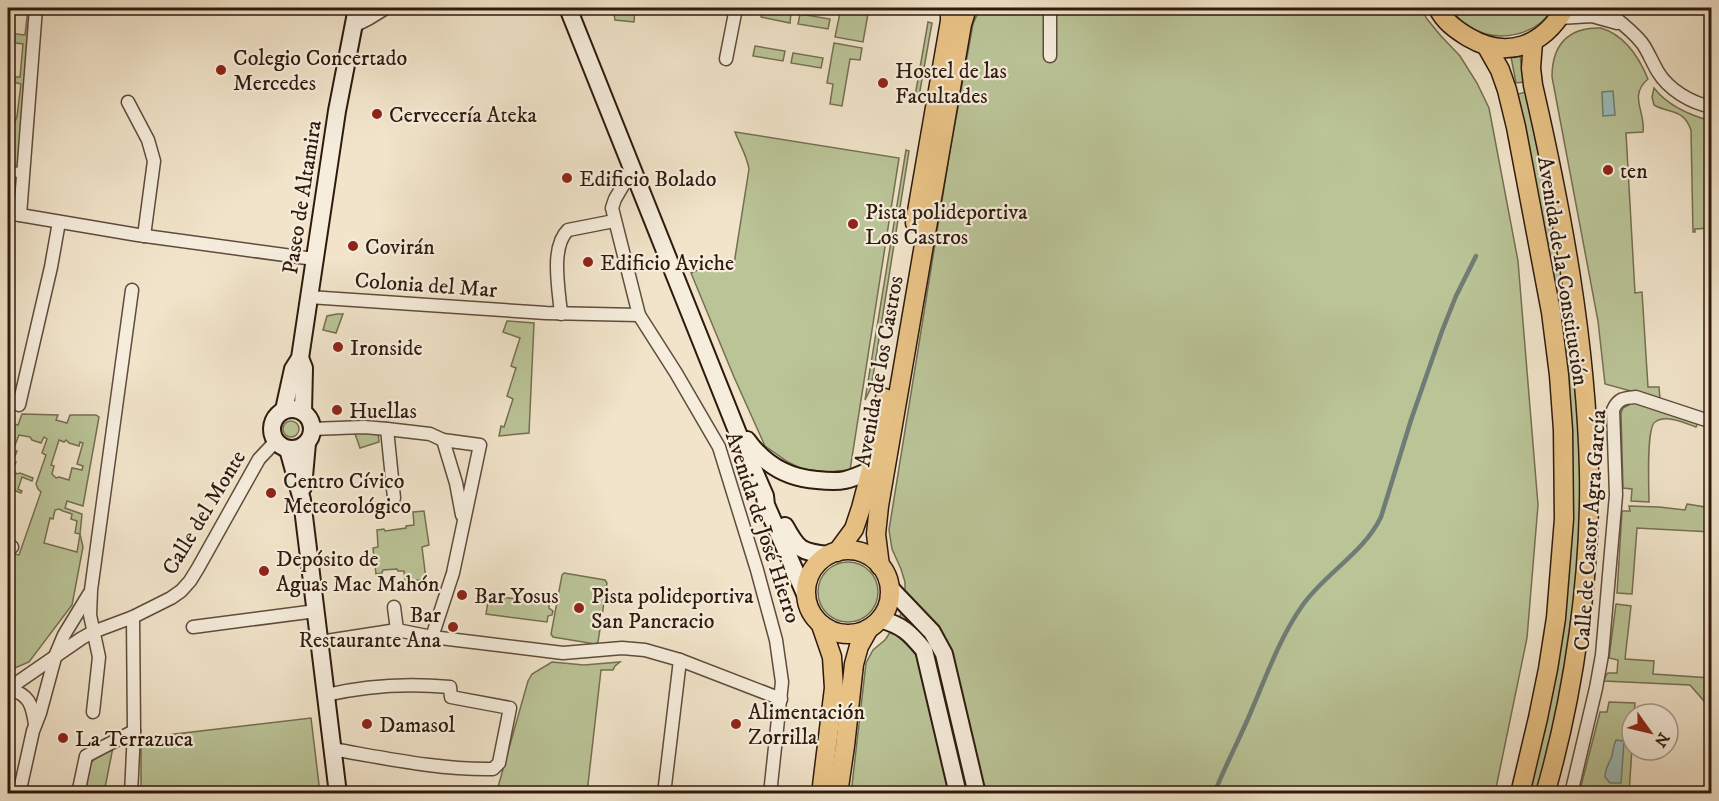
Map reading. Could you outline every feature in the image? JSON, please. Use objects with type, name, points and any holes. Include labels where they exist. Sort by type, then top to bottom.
[{"type":"main road","name":"Paseo de Altamira","points":[[284,410],[293,369],[300,358],[337,111],[357,8]]},
{"type":"main road","name":"Avenida de José Hierro","points":[[568,8],[765,496],[766,505],[806,596]]},
{"type":"main road","name":"Avenida de los Castros","points":[[833,554],[854,529],[871,470],[890,373],[950,21],[950,8]]},
{"type":"main road","name":"Avenida de los Castros","points":[[880,566],[876,534],[879,506],[960,35],[967,8]]},
{"type":"main road","points":[[1438,8],[1451,25],[1487,47],[1509,48],[1533,42],[1550,30],[1562,13]]},
{"type":"main road","name":"Avenida de la Constitución","points":[[1533,42],[1531,68],[1533,85],[1565,244],[1583,369],[1589,473],[1585,572],[1580,625],[1561,727],[1545,794]]},
{"type":"main road","name":"Avenida de la Constitución","points":[[1487,47],[1500,69],[1516,127],[1551,312],[1563,430],[1564,519],[1562,567],[1556,618],[1540,708],[1520,794]]},
{"type":"main road","name":"Paseo de Altamira","points":[[300,358],[304,368],[303,412]]},
{"type":"main road","points":[[302,500],[310,419],[303,412],[284,410],[277,416],[272,433],[282,445],[302,500],[338,794]]},
{"type":"main road","name":"Avenida de José Hierro","points":[[734,423],[763,459],[786,473],[805,479],[831,481],[855,477],[871,470]]},
{"type":"main road","points":[[282,445],[295,449],[309,436]]},
{"type":"main road","name":"Avenida de José Hierro","points":[[765,496],[773,502],[794,543],[807,552],[833,554]]},
{"type":"main road","points":[[838,794],[854,664],[859,646],[874,624],[888,605],[890,588],[885,573],[875,560],[860,552],[844,550],[833,554],[815,566],[807,580],[806,596],[810,612],[821,625],[835,633],[852,634],[874,624],[897,624],[910,632],[924,650],[958,794]]},
{"type":"main road","points":[[890,588],[932,632],[944,654],[977,794]]},
{"type":"main road","points":[[820,794],[834,688],[832,657],[821,625]]},
{"type":"street","points":[[36,8],[22,173],[14,214],[144,236],[314,259]]},
{"type":"street","points":[[354,26],[386,8]]},
{"type":"street","points":[[726,59],[736,8]]},
{"type":"street","points":[[1050,8],[1050,56]]},
{"type":"street","points":[[1603,8],[1644,45],[1656,70],[1670,86],[1692,101],[1712,107]]},
{"type":"street","points":[[1562,13],[1592,16],[1624,26]]},
{"type":"street","points":[[128,102],[148,140],[154,161],[144,236]]},
{"type":"street","name":"Avenida de José Hierro","points":[[633,170],[612,208],[639,315],[719,447],[776,640],[782,682],[781,699]]},
{"type":"street","points":[[8,171],[22,173]]},
{"type":"street","points":[[614,221],[568,230],[562,235],[558,245],[557,261],[561,314],[639,315]]},
{"type":"street","points":[[19,405],[59,222]]},
{"type":"street","points":[[88,635],[91,590],[132,290]]},
{"type":"street","name":"Colonia del Mar","points":[[309,297],[561,314]]},
{"type":"street","name":"Calle de Castor Agra García","points":[[1571,794],[1604,644],[1616,495],[1613,410],[1616,403],[1623,398],[1636,397],[1712,422]]},
{"type":"street","points":[[309,436],[364,427],[430,434],[443,440],[480,445],[453,573],[432,636]]},
{"type":"street","points":[[387,429],[394,498]]},
{"type":"street","points":[[443,440],[456,483],[463,522]]},
{"type":"street","name":"Calle del Monte","points":[[8,689],[56,654],[88,635],[133,617],[181,591],[190,581],[259,459],[282,445]]},
{"type":"street","points":[[456,483],[471,486]]},
{"type":"street","points":[[19,794],[35,725],[56,654],[64,635],[91,590]]},
{"type":"street","points":[[394,607],[397,630]]},
{"type":"street","points":[[193,627],[316,611]]},
{"type":"street","points":[[76,616],[76,627],[88,635],[99,657],[93,712]]},
{"type":"street","points":[[131,794],[134,731],[133,617]]},
{"type":"street","points":[[320,642],[397,630],[563,653],[622,648],[645,650],[680,660],[781,699],[770,794]]},
{"type":"street","points":[[664,794],[680,660]]},
{"type":"street","points":[[326,694],[384,685],[417,684],[450,687],[451,697],[510,708],[499,763],[493,769],[405,762],[332,749]]},
{"type":"street","points":[[8,689],[25,696],[32,705],[35,725]]},
{"type":"street","points":[[78,794],[86,756],[134,731]]},
{"type":"green space","points":[[28,8],[32,8],[18,169],[8,168],[8,121],[15,122],[21,84],[13,82],[12,86],[8,85],[8,77],[20,77],[23,44],[8,42],[8,33],[25,35]]},
{"type":"green space","points":[[613,8],[635,8],[634,22],[615,20]]},
{"type":"green space","points":[[763,8],[791,13],[790,23],[761,17]]},
{"type":"green space","points":[[841,8],[869,8],[863,42],[835,37]]},
{"type":"green space","points":[[980,8],[1421,8],[1427,19],[1460,56],[1489,108],[1518,261],[1538,505],[1527,638],[1495,793],[851,794],[866,663],[873,650],[885,640],[903,610],[905,582],[892,549],[889,530],[949,157],[973,24]]},
{"type":"green space","points":[[1450,8],[1553,8],[1546,18],[1527,31],[1504,36],[1492,35],[1470,27],[1461,21]]},
{"type":"green space","points":[[800,14],[830,19],[828,29],[798,24]]},
{"type":"green space","points":[[928,22],[932,23],[918,102],[914,102]]},
{"type":"green space","points":[[1601,28],[1624,41],[1648,79],[1642,85],[1638,98],[1643,132],[1626,133],[1635,293],[1642,292],[1648,387],[1659,387],[1660,399],[1605,384],[1598,321],[1552,77],[1555,56],[1564,40],[1579,31]]},
{"type":"green space","points":[[834,43],[862,48],[860,60],[850,59],[842,106],[830,104],[833,84],[827,83]]},
{"type":"green space","points":[[755,46],[785,51],[783,61],[753,56]]},
{"type":"green space","points":[[793,53],[823,58],[821,68],[791,63]]},
{"type":"green space","points":[[1520,56],[1524,82],[1516,83],[1511,57]]},
{"type":"green space","points":[[1654,88],[1680,109],[1711,121],[1711,228],[1695,229],[1693,232],[1691,130],[1680,115],[1654,105],[1652,97]]},
{"type":"green space","points":[[1526,92],[1569,319],[1576,386],[1580,488],[1578,556],[1565,667],[1537,794],[1528,793],[1563,625],[1572,507],[1557,295],[1518,94]]},
{"type":"green space","points":[[735,132],[899,158],[850,470],[827,472],[802,469],[765,446],[691,273],[705,267],[734,264],[749,169]]},
{"type":"green space","points":[[906,150],[909,151],[873,376],[865,400]]},
{"type":"green space","points":[[343,314],[336,333],[323,330],[327,316]]},
{"type":"green space","points":[[507,321],[534,323],[529,433],[499,436],[513,399],[507,396],[516,368],[511,366],[520,338],[503,332]]},
{"type":"green space","points":[[1632,403],[1698,422],[1696,427],[1676,420],[1664,419],[1655,422],[1650,435],[1649,447],[1649,502],[1631,501],[1632,489],[1623,488],[1621,413],[1623,408]]},
{"type":"green space","points":[[22,414],[58,415],[56,420],[67,423],[70,415],[99,417],[83,506],[67,501],[65,508],[82,514],[80,534],[83,547],[72,605],[29,662],[10,670],[8,667],[8,553],[19,555],[41,492],[36,484],[46,455],[42,453],[47,439],[44,437],[41,443],[30,437],[19,435],[13,450],[17,451],[13,461],[16,462],[13,470],[17,474],[33,478],[32,481],[22,477],[18,489],[22,491],[21,493],[8,488],[8,422],[18,425]],"holes":[[[59,440],[64,442],[66,440],[79,446],[80,442],[83,443],[77,464],[83,466],[82,470],[72,468],[69,480],[56,478],[52,474],[54,466],[51,465]],[[59,509],[72,514],[71,519],[77,521],[75,533],[80,534],[77,552],[44,543],[50,518],[53,519],[55,510]]]},
{"type":"green space","points":[[288,421],[294,421],[299,429],[297,435],[288,437],[283,432],[283,426]]},
{"type":"green space","points":[[354,431],[378,432],[379,442],[360,448]]},
{"type":"green space","points":[[1687,504],[1711,508],[1711,532],[1637,528],[1632,594],[1617,593],[1622,511],[1630,511],[1629,506],[1685,510]]},
{"type":"green space","points":[[424,511],[429,545],[422,547],[426,579],[405,582],[404,571],[397,569],[383,570],[382,573],[376,574],[373,548],[378,547],[377,530],[384,529],[385,531],[414,525],[413,512]]},
{"type":"green space","points":[[848,562],[869,571],[878,592],[869,613],[848,622],[827,613],[818,592],[827,571]]},
{"type":"green space","name":"Pista polideportiva San Pancracio","points":[[564,573],[605,580],[607,583],[598,642],[595,644],[553,637],[551,634]]},
{"type":"green space","points":[[489,595],[549,604],[549,608],[553,611],[552,615],[548,616],[547,622],[486,614]]},
{"type":"green space","points":[[1616,604],[1631,606],[1625,659],[1654,661],[1653,674],[1711,678],[1711,709],[1690,685],[1604,681],[1608,673],[1617,673],[1618,660],[1609,658]]},
{"type":"green space","points":[[552,662],[584,665],[620,662],[613,670],[601,670],[587,793],[496,794],[528,681],[532,674]]},
{"type":"green space","points":[[1609,702],[1620,702],[1620,762],[1631,762],[1629,793],[1579,794],[1600,712],[1607,712]]},
{"type":"green space","points":[[311,718],[320,793],[141,793],[141,738]]},
{"type":"green space","points":[[113,747],[104,793],[82,794],[90,765],[97,757]]},
{"type":"water","points":[[1613,91],[1615,115],[1603,116],[1602,92]]},
{"type":"water","points":[[1616,740],[1620,740],[1620,762],[1622,762],[1621,783],[1610,783],[1605,777]]},
{"type":"waterway","points":[[1214,794],[1286,632],[1311,594],[1354,553],[1381,517],[1442,331],[1476,256]]},
{"type":"place","name":"Colegio Concertado Mercedes","points":[[221,70]]},
{"type":"place","name":"Hostel de las Facultades","points":[[883,83]]},
{"type":"place","name":"Cervecería Ateka","points":[[377,114]]},
{"type":"place","name":"ten","points":[[1608,170]]},
{"type":"place","name":"Edificio Bolado","points":[[567,178]]},
{"type":"place","name":"Pista polideportiva Los Castros","points":[[853,224]]},
{"type":"place","name":"Covirán","points":[[353,246]]},
{"type":"place","name":"Edificio Aviche","points":[[588,262]]},
{"type":"place","name":"Ironside","points":[[338,347]]},
{"type":"place","name":"Huellas","points":[[337,410]]},
{"type":"place","name":"Centro Cívico Meteorológico","points":[[271,493]]},
{"type":"place","name":"Depósito de Aguas Mac Mahón","points":[[264,571]]},
{"type":"place","name":"Bar Yosus","points":[[462,595]]},
{"type":"place","name":"Pista polideportiva San Pancracio","points":[[579,608]]},
{"type":"place","name":"Bar Restaurante Ana","points":[[453,627]]},
{"type":"place","name":"Damasol","points":[[367,724]]},
{"type":"place","name":"Alimentación Zorrilla","points":[[736,724]]},
{"type":"place","name":"La Terrazuca","points":[[63,738]]}]
